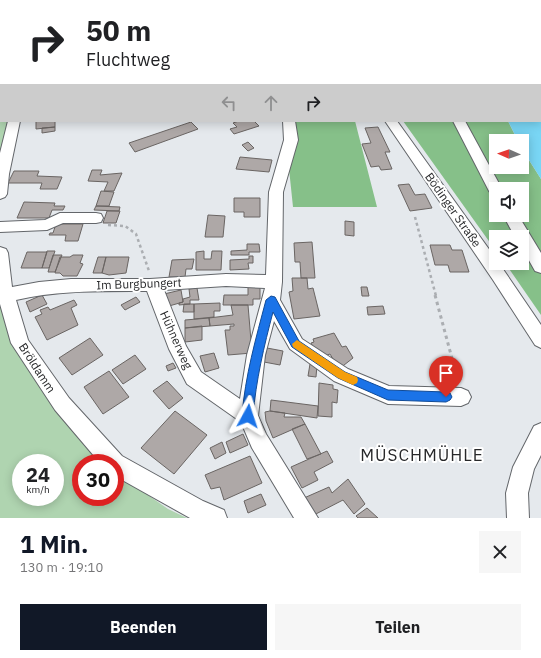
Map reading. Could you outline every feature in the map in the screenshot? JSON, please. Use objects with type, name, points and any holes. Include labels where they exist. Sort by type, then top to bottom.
[{"type":"street","points":[[0,194],[2,174],[14,122]]},
{"type":"street","points":[[289,122],[291,140],[276,192],[273,291],[256,355],[250,391],[248,416],[259,440],[307,518]]},
{"type":"street","name":"Bödinger Straße","points":[[392,122],[499,276],[541,340]]},
{"type":"street","points":[[459,122],[492,182]]},
{"type":"street","points":[[0,227],[15,225],[47,225],[60,218],[99,221]]},
{"type":"street","points":[[514,222],[541,267]]},
{"type":"street","name":"Bröldamm","points":[[0,253],[6,294],[20,342],[62,404],[107,454]]},
{"type":"street","name":"Im Burgbungert","points":[[6,294],[39,288],[71,285],[151,284],[226,280],[273,291]]},
{"type":"street","name":"Hühnerweg","points":[[151,284],[178,349],[194,378],[248,416]]},
{"type":"street","points":[[273,291],[296,344],[341,375],[388,395],[461,397]]},
{"type":"street","points":[[518,518],[517,493],[522,474],[541,433]]},
{"type":"street","name":"Bröldamm","points":[[124,468],[195,510],[216,518]]},
{"type":"path","points":[[415,217],[461,397]]},
{"type":"path","points":[[99,221],[125,226],[136,234],[151,275],[151,284]]},
{"type":"green space","points":[[0,122],[11,122],[0,166]]},
{"type":"green space","points":[[284,122],[355,122],[377,207],[293,207]]},
{"type":"green space","points":[[404,122],[508,122],[514,134],[489,134],[489,174],[529,174],[529,160],[541,179],[541,315],[510,270],[529,270],[529,230],[489,230],[489,241]]},
{"type":"green space","points":[[0,294],[15,344],[100,454],[72,454],[72,506],[124,506],[124,478],[168,509],[187,518],[0,518]]},
{"type":"water","points":[[508,122],[541,122],[541,179],[529,160],[529,134],[514,134]]},
{"type":"building","points":[[36,122],[55,122],[55,127],[36,129]]},
{"type":"building","points":[[191,122],[198,129],[135,152],[129,143]]},
{"type":"building","points":[[255,122],[259,126],[234,134],[230,129],[237,127],[233,123]]},
{"type":"building","points":[[55,127],[55,131],[42,133],[42,128]]},
{"type":"building","points":[[378,127],[390,152],[385,152],[392,169],[381,170],[379,166],[371,167],[362,144],[371,143],[365,128]]},
{"type":"building","points":[[248,142],[254,148],[248,151],[242,145]]},
{"type":"building","points":[[240,157],[272,160],[269,172],[236,169]]},
{"type":"building","points":[[92,170],[102,170],[100,175],[122,173],[114,191],[104,191],[108,182],[88,181]]},
{"type":"building","points":[[14,171],[39,171],[37,176],[62,177],[57,189],[40,189],[42,183],[8,183]]},
{"type":"building","points":[[409,184],[415,195],[425,194],[432,208],[410,211],[398,185]]},
{"type":"building","points":[[101,191],[114,192],[109,206],[96,206]]},
{"type":"building","points":[[234,198],[260,198],[260,217],[244,217],[244,212],[234,212]]},
{"type":"building","points":[[24,202],[55,203],[54,206],[65,206],[63,210],[52,210],[49,218],[17,218]]},
{"type":"building","points":[[96,206],[120,207],[119,211],[94,210]]},
{"type":"building","points":[[107,211],[120,211],[116,223],[103,223]]},
{"type":"building","points":[[208,215],[225,216],[223,237],[205,237]]},
{"type":"building","points":[[345,221],[354,222],[354,236],[345,235]]},
{"type":"building","points":[[56,224],[83,224],[78,241],[65,241],[66,235],[49,235],[50,233],[53,233]]},
{"type":"building","points":[[312,242],[315,278],[301,278],[300,262],[295,262],[294,243]]},
{"type":"building","points":[[247,244],[259,244],[260,252],[249,252],[249,255],[231,255],[231,251],[247,250]]},
{"type":"building","points":[[430,245],[450,245],[452,250],[462,250],[469,272],[450,272],[448,265],[435,265]]},
{"type":"building","points":[[47,251],[55,251],[49,268],[42,268]]},
{"type":"building","points":[[204,251],[204,259],[211,259],[212,251],[222,251],[221,270],[196,270],[196,252]]},
{"type":"building","points":[[27,252],[47,252],[42,268],[21,268]]},
{"type":"building","points":[[53,255],[62,255],[55,272],[48,272]]},
{"type":"building","points":[[73,255],[83,255],[80,263],[83,264],[77,276],[63,276],[60,273],[55,273],[60,257],[70,257]]},
{"type":"building","points":[[249,256],[253,256],[253,263],[248,263],[249,269],[230,270],[230,260],[249,259]]},
{"type":"building","points":[[98,257],[106,257],[102,273],[93,273]]},
{"type":"building","points":[[106,257],[129,257],[126,273],[109,275],[102,273]]},
{"type":"building","points":[[194,259],[192,269],[186,269],[185,277],[169,277],[172,260]]},
{"type":"building","points":[[292,278],[307,278],[308,289],[313,288],[320,316],[294,319],[289,292],[293,291]]},
{"type":"building","points":[[248,287],[260,287],[260,299],[253,299],[253,305],[223,305],[224,295],[248,295]]},
{"type":"building","points":[[361,287],[367,287],[369,296],[362,296]]},
{"type":"building","points":[[197,288],[199,300],[190,300],[190,304],[179,305],[179,303],[183,302],[183,299],[190,297],[189,289]]},
{"type":"building","points":[[181,290],[183,302],[169,306],[164,294]]},
{"type":"building","points":[[42,295],[47,304],[30,312],[26,302]]},
{"type":"building","points":[[136,297],[140,302],[125,310],[121,305]]},
{"type":"building","points":[[74,300],[77,305],[71,308],[78,325],[47,340],[35,317],[42,314],[40,310],[48,307],[50,310]]},
{"type":"building","points":[[220,303],[220,311],[214,311],[214,317],[194,319],[194,304]]},
{"type":"building","points":[[184,304],[194,304],[194,312],[183,312]]},
{"type":"building","points":[[231,305],[248,305],[252,353],[228,355],[225,330],[230,330],[230,326],[234,326],[234,324],[210,326],[209,318],[233,315]]},
{"type":"building","points":[[383,306],[385,314],[368,315],[367,307]]},
{"type":"building","points":[[209,318],[210,326],[185,328],[185,320]]},
{"type":"building","points":[[202,326],[202,340],[185,342],[185,328]]},
{"type":"building","points":[[334,333],[342,347],[346,346],[353,358],[339,369],[330,354],[322,357],[316,353],[311,343],[314,342],[313,339]]},
{"type":"building","points":[[90,338],[103,355],[72,375],[59,358]]},
{"type":"building","points":[[267,348],[283,351],[280,365],[264,362]]},
{"type":"building","points":[[214,353],[219,368],[205,372],[200,356]]},
{"type":"building","points":[[135,355],[146,369],[123,384],[112,370]]},
{"type":"building","points":[[173,363],[176,368],[168,371],[166,366]]},
{"type":"building","points":[[310,364],[317,365],[316,377],[308,376]]},
{"type":"building","points":[[109,371],[129,397],[103,414],[84,387]]},
{"type":"building","points":[[167,381],[183,398],[169,409],[153,391]]},
{"type":"building","points":[[319,383],[333,385],[333,389],[338,390],[337,403],[332,402],[332,417],[318,416]]},
{"type":"building","points":[[271,400],[318,406],[317,418],[270,411]]},
{"type":"building","points":[[175,411],[207,435],[174,474],[141,448]]},
{"type":"building","points":[[270,411],[285,413],[284,417],[301,417],[305,424],[273,438],[266,421],[265,412]]},
{"type":"building","points":[[305,424],[321,454],[307,459],[292,429]]},
{"type":"building","points":[[243,434],[248,445],[230,453],[226,442]]},
{"type":"building","points":[[222,442],[226,453],[215,459],[210,448]]},
{"type":"building","points":[[327,451],[333,462],[314,472],[318,480],[302,488],[291,467]]},
{"type":"building","points":[[250,456],[262,483],[224,500],[220,487],[211,489],[205,475]]},
{"type":"building","points":[[348,479],[365,504],[354,514],[343,500],[312,516],[304,498],[329,487],[332,493]]},
{"type":"building","points":[[261,494],[266,505],[248,513],[244,501]]},
{"type":"building","points":[[367,508],[378,518],[358,518],[356,516]]},
{"type":"slow traffic","points":[[297,344],[341,375],[353,380]]},
{"type":"district","name":"MÜSCHMÜHLE","points":[[422,455]]},
{"type":"route","points":[[248,416],[250,391],[256,355],[271,300],[296,344],[341,375],[388,395],[446,397]]}]
